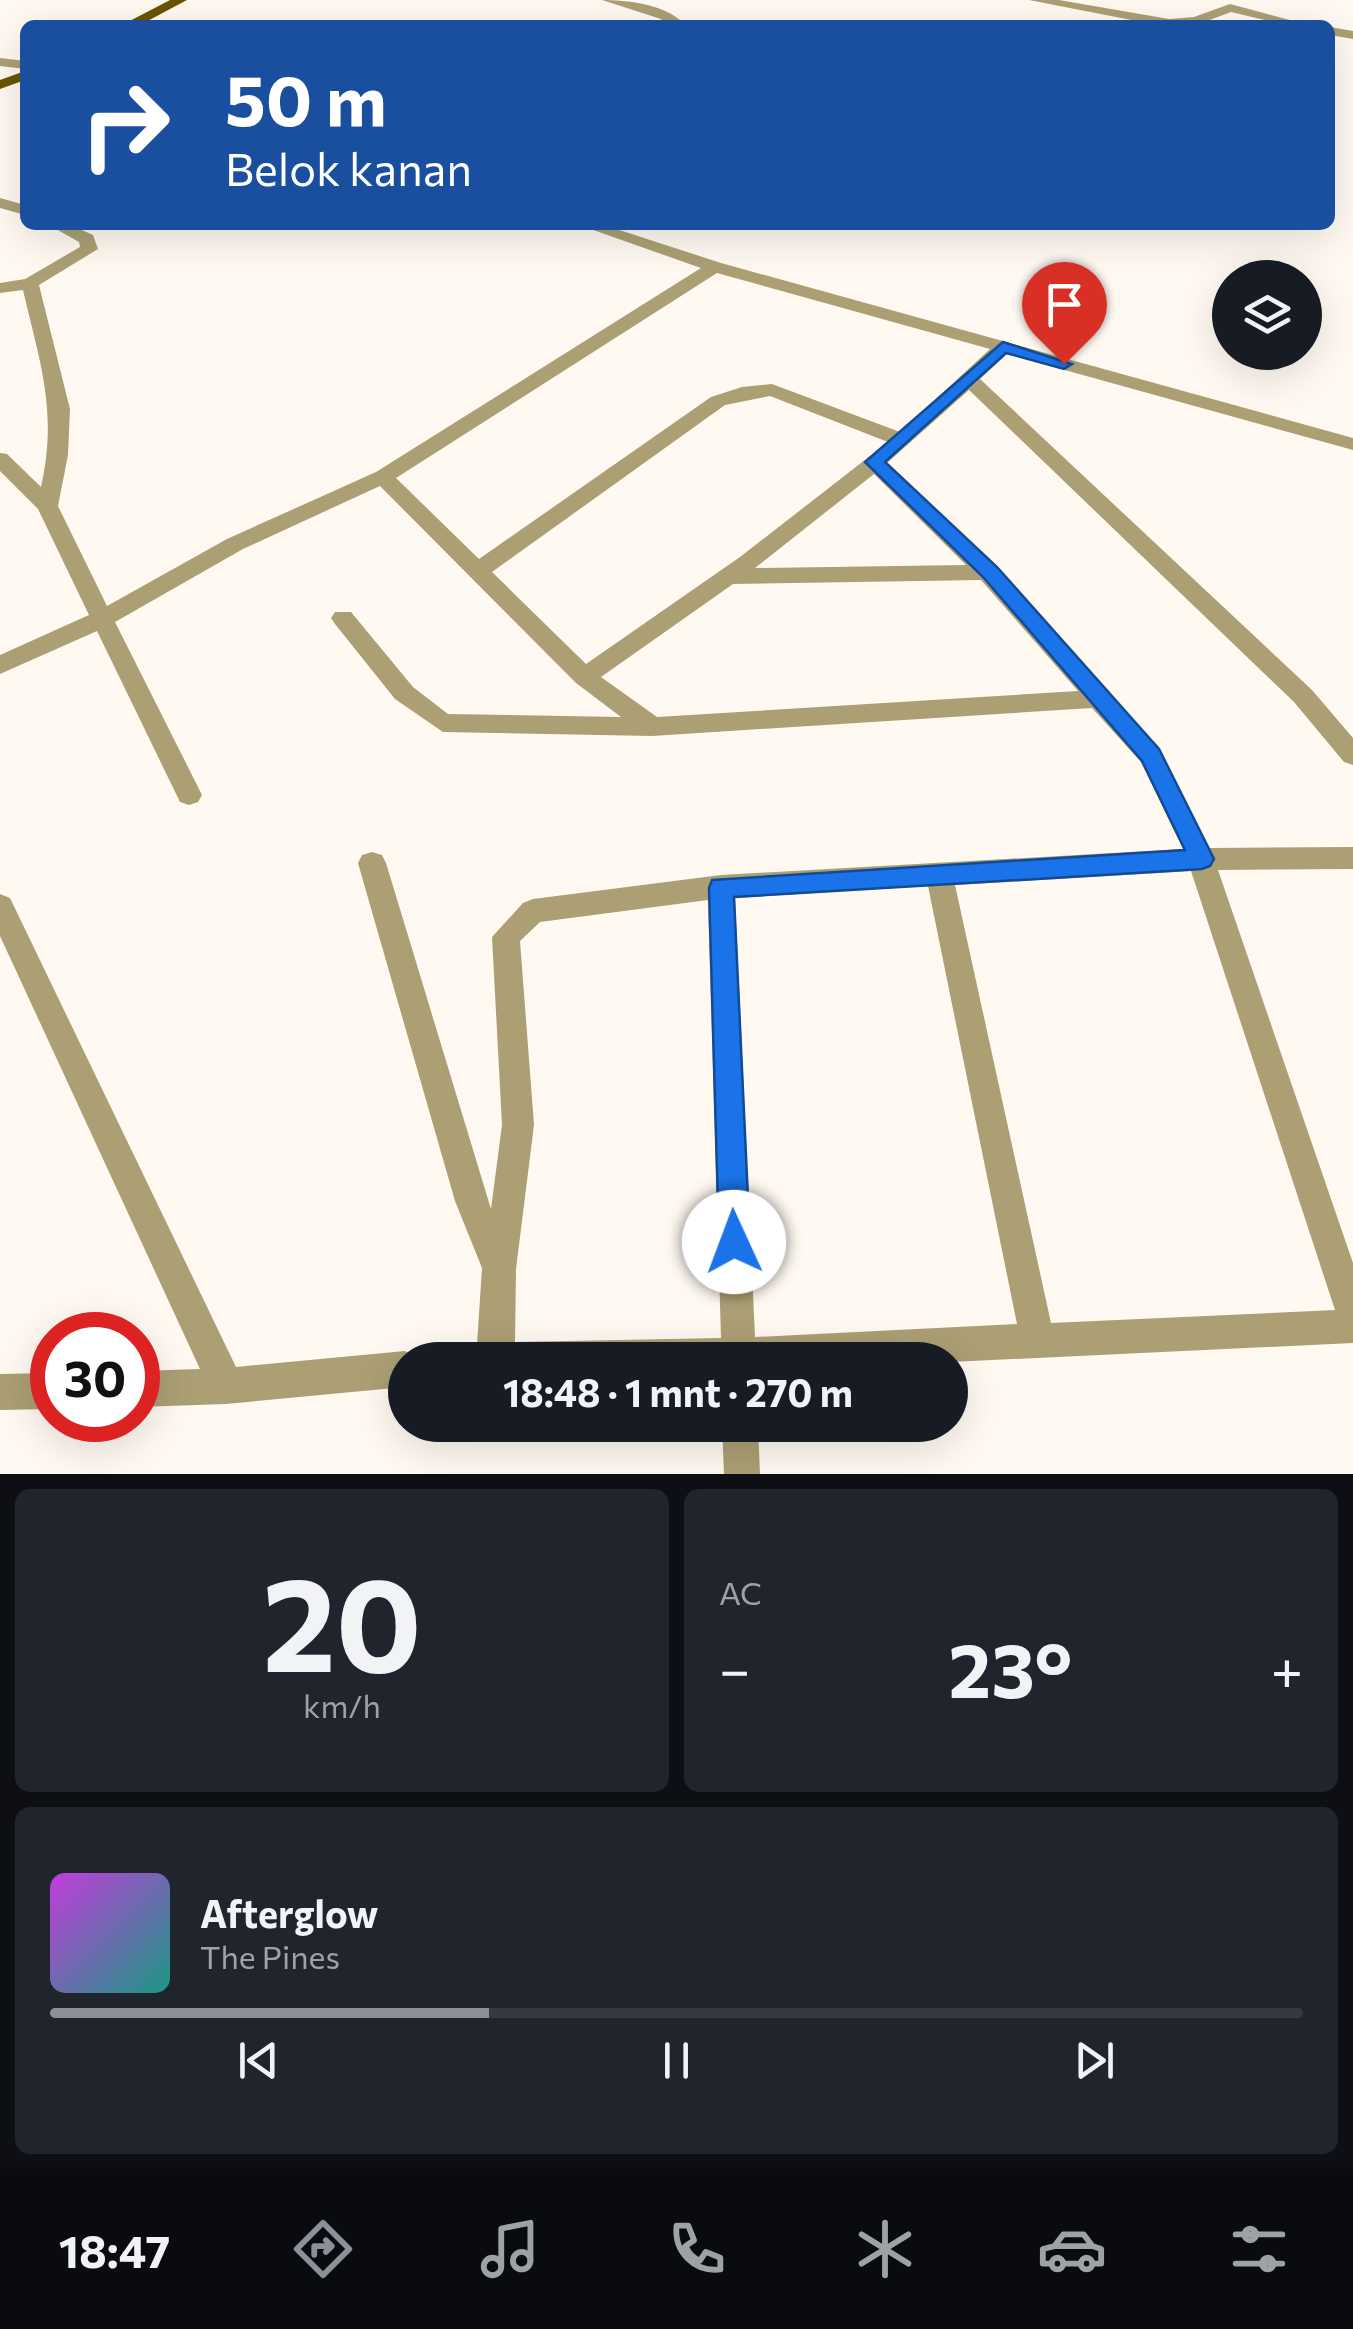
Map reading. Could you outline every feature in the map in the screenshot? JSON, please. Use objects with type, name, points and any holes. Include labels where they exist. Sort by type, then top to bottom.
[{"type":"main road","points":[[138,20],[180,0]]},
{"type":"street","points":[[608,0],[673,20]]},
{"type":"street","points":[[1036,0],[1152,20]]},
{"type":"street","points":[[1198,20],[1229,4],[1285,20]]},
{"type":"street","points":[[0,288],[30,283],[89,249],[87,239],[67,230]]},
{"type":"street","points":[[602,230],[715,267],[1353,444]]},
{"type":"street","points":[[0,665],[102,619],[235,544],[383,477],[715,267]]},
{"type":"street","points":[[30,283],[60,410],[58,455],[46,506]]},
{"type":"street","points":[[584,677],[732,576],[874,462],[1003,347]]},
{"type":"street","points":[[970,380],[1303,696],[1353,755]]},
{"type":"street","points":[[477,570],[718,401],[742,393],[772,390],[900,439]]},
{"type":"street","points":[[0,460],[46,506],[189,795]]},
{"type":"street","points":[[874,462],[990,572],[1151,756],[1202,859],[1353,1313]]},
{"type":"street","points":[[383,477],[584,677],[652,727]]},
{"type":"street","points":[[732,576],[990,572]]},
{"type":"street","points":[[344,618],[404,693],[444,723],[652,727],[1098,699]]},
{"type":"street","points":[[496,1342],[500,1269],[518,1125],[506,937],[532,911],[721,888],[1202,859],[1353,858]]},
{"type":"street","points":[[372,863],[471,1202],[500,1269]]},
{"type":"street","points":[[939,874],[1037,1339]]},
{"type":"street","points":[[721,888],[738,1342]]},
{"type":"street","points":[[0,906],[226,1386]]},
{"type":"street","points":[[968,1343],[1353,1326]]},
{"type":"street","points":[[160,1388],[226,1386],[388,1371]]},
{"type":"street","points":[[0,1392],[30,1391]]},
{"type":"street","points":[[741,1442],[742,1474]]},
{"type":"route","points":[[734,1242],[721,888],[1202,859],[1151,756],[990,572],[874,462],[1003,347],[1064,364]]}]
